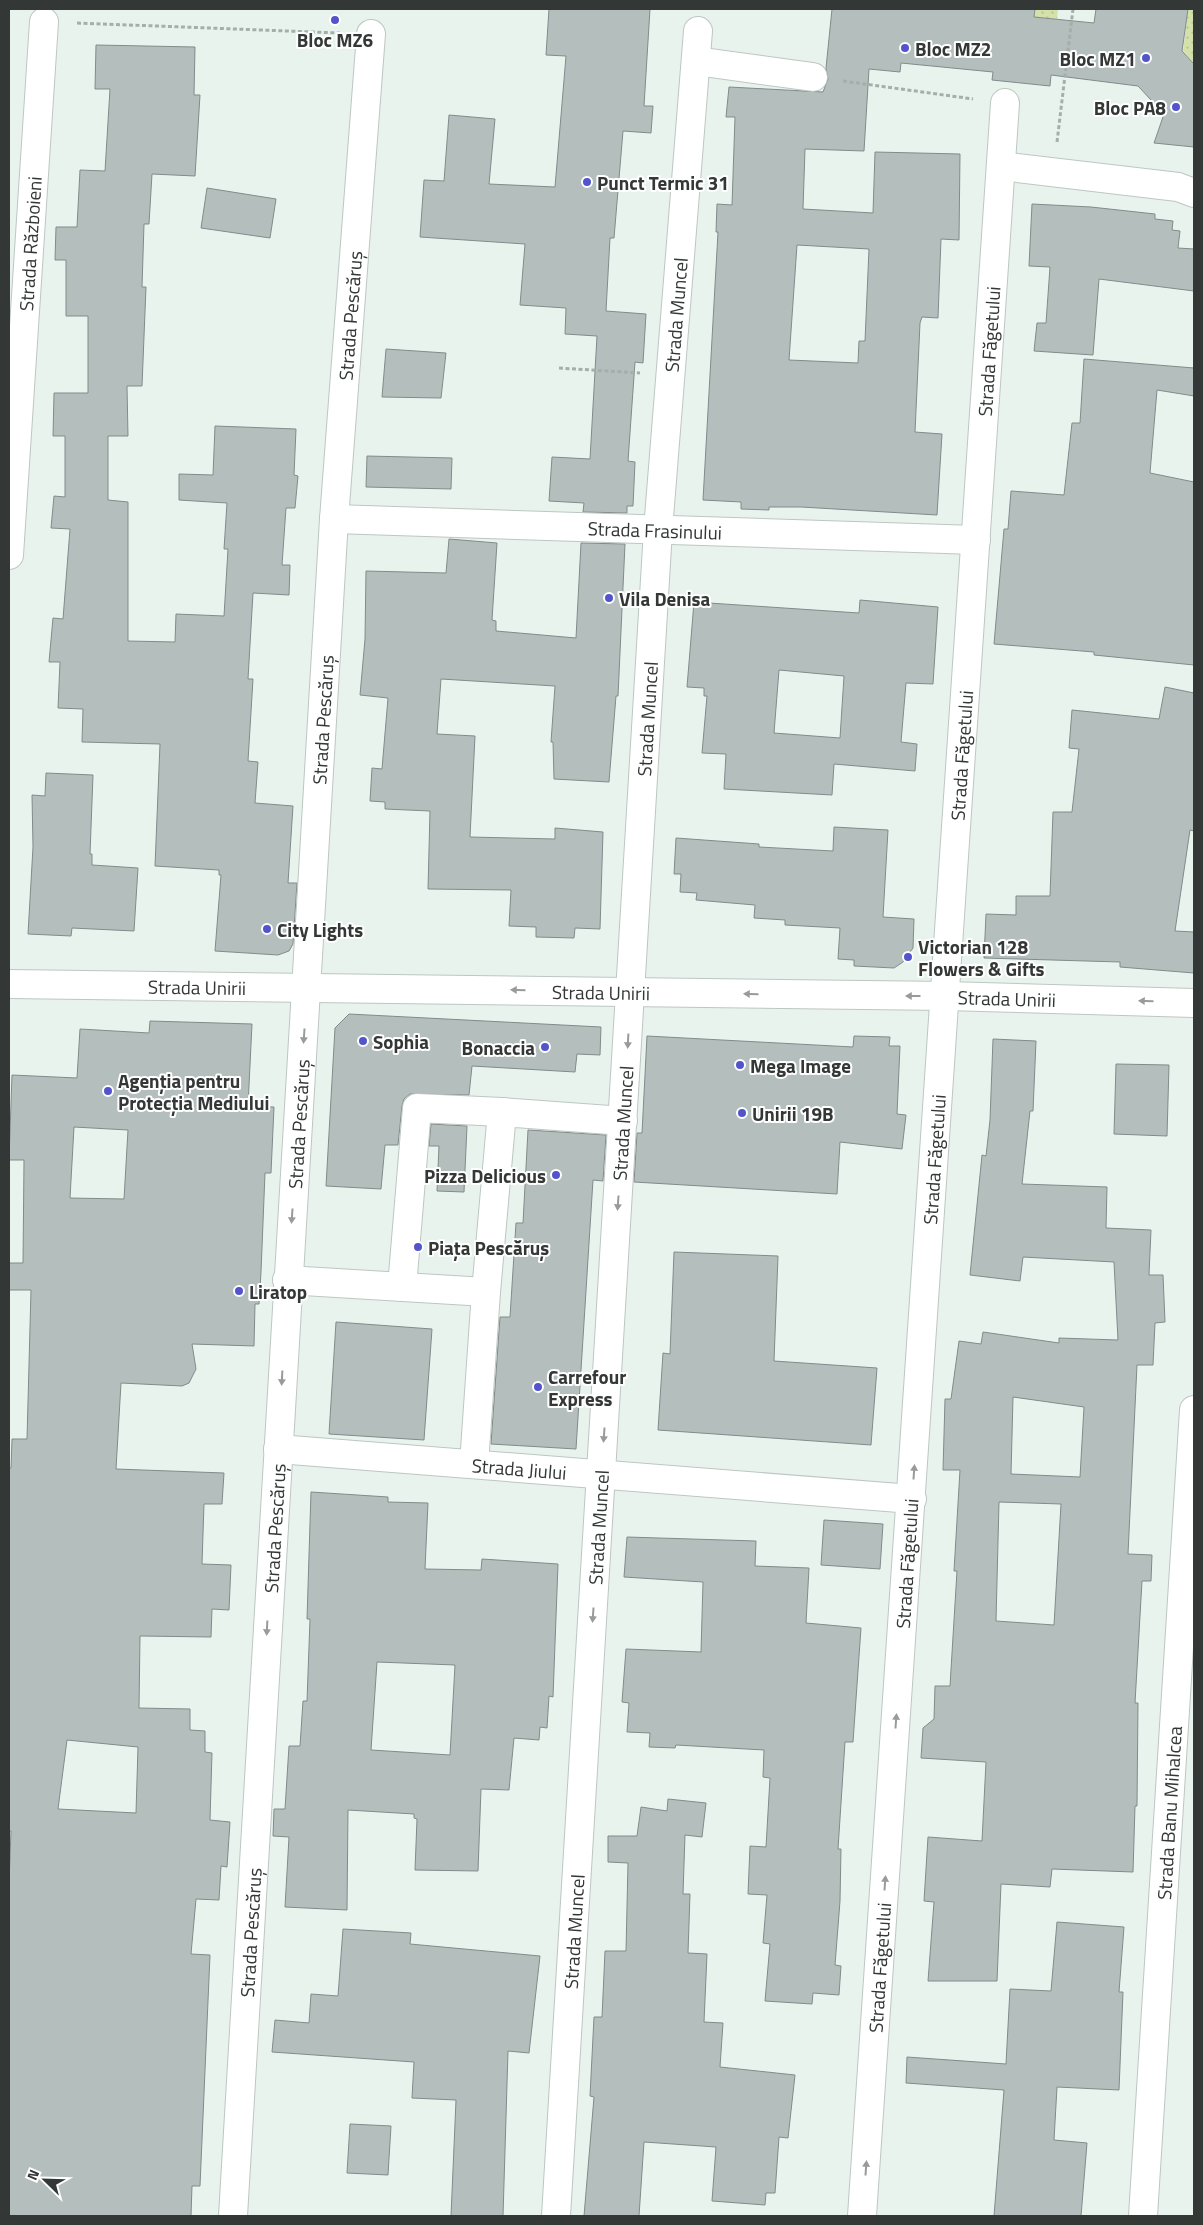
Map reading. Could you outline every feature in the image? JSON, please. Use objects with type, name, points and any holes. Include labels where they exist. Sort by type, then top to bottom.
[{"type":"street","name":"Strada Războieni","points":[[9,555],[44,22]]},
{"type":"street","name":"Strada Muncel","points":[[556,2216],[658,530],[698,31]]},
{"type":"street","name":"Strada Pescăruș","points":[[233,2216],[287,1280],[308,988],[334,519],[371,34]]},
{"type":"street","points":[[696,60],[812,77]]},
{"type":"street","name":"Strada Făgetului","points":[[862,2216],[1005,103]]},
{"type":"street","points":[[1001,166],[1178,187],[1194,193]]},
{"type":"street","name":"Strada Frasinului","points":[[334,519],[976,540]]},
{"type":"street","name":"Strada Unirii","points":[[9,984],[946,996],[1194,1003]]},
{"type":"street","points":[[402,1286],[416,1108],[623,1121]]},
{"type":"street","points":[[474,1464],[486,1292],[502,1112]]},
{"type":"street","points":[[287,1280],[486,1292]]},
{"type":"street","name":"Strada Banu Mihalcea","points":[[1143,2216],[1194,1410]]},
{"type":"street","name":"Strada Jiului","points":[[278,1449],[912,1498]]},
{"type":"path","points":[[1053,171],[1073,9]]},
{"type":"path","points":[[44,22],[371,34]]},
{"type":"path","points":[[812,77],[1005,103]]},
{"type":"path","points":[[559,368],[646,374]]},
{"type":"green space","points":[[1035,9],[1058,9],[1057,19],[1034,17]]},
{"type":"green space","points":[[1188,9],[1194,9],[1194,63],[1183,51]]},
{"type":"building","points":[[549,9],[650,9],[644,106],[653,106],[651,133],[623,131],[614,238],[610,238],[606,311],[646,314],[643,363],[635,362],[628,461],[635,462],[633,506],[627,506],[627,513],[583,512],[584,503],[549,501],[552,457],[590,459],[597,336],[565,334],[566,308],[520,305],[525,244],[420,237],[424,180],[444,181],[449,115],[495,119],[489,184],[555,187],[566,56],[546,55]]},
{"type":"building","points":[[832,9],[1035,9],[1034,17],[1094,23],[1096,9],[1188,9],[1182,51],[1194,64],[1194,147],[1154,143],[1164,114],[1138,86],[1051,75],[1050,86],[992,80],[993,72],[901,63],[900,72],[869,69],[864,151],[805,149],[803,209],[873,213],[875,152],[960,154],[959,240],[941,239],[938,318],[922,317],[920,323],[915,432],[942,434],[937,515],[801,507],[769,507],[769,510],[741,509],[741,502],[703,500],[718,232],[716,232],[717,204],[732,205],[735,117],[726,117],[729,87],[823,92],[828,79],[826,68]],"holes":[[[797,245],[869,249],[865,341],[859,341],[858,363],[789,360]]]},
{"type":"building","points":[[96,45],[195,47],[194,95],[200,95],[195,176],[152,174],[149,224],[144,224],[142,287],[146,287],[142,386],[127,386],[128,436],[108,436],[108,500],[128,502],[128,641],[175,642],[176,614],[224,616],[228,549],[224,549],[227,503],[179,500],[179,474],[213,475],[215,426],[296,429],[294,475],[298,476],[295,508],[286,508],[282,565],[290,565],[289,595],[253,593],[248,679],[253,679],[248,761],[258,762],[255,803],[293,806],[288,883],[297,883],[293,944],[289,951],[278,955],[215,951],[221,875],[219,875],[219,870],[155,866],[160,744],[82,742],[83,709],[58,708],[60,662],[49,662],[53,618],[63,619],[70,529],[51,528],[54,496],[65,497],[65,436],[53,436],[54,393],[88,393],[88,316],[66,316],[66,260],[55,260],[56,227],[77,227],[80,170],[105,171],[110,89],[95,89]]},
{"type":"building","points":[[207,188],[276,199],[270,238],[201,228]]},
{"type":"building","points":[[1032,204],[1091,207],[1155,214],[1155,219],[1173,221],[1172,230],[1180,231],[1178,248],[1194,249],[1194,291],[1099,279],[1093,355],[1034,351],[1037,323],[1046,323],[1050,267],[1029,266]]},
{"type":"building","points":[[386,349],[446,353],[441,398],[382,397]]},
{"type":"building","points":[[1084,359],[1194,368],[1194,396],[1157,390],[1150,473],[1194,482],[1194,665],[1094,655],[1094,652],[994,644],[1004,529],[1008,529],[1011,491],[1064,495],[1072,423],[1080,423]]},
{"type":"building","points":[[367,456],[452,458],[451,489],[366,487]]},
{"type":"building","points":[[449,539],[497,543],[492,620],[496,621],[496,631],[576,638],[581,543],[625,544],[618,696],[616,696],[609,782],[554,779],[553,742],[551,742],[555,686],[441,679],[437,734],[475,736],[470,837],[555,839],[555,828],[603,832],[600,929],[575,928],[574,938],[536,937],[536,927],[509,926],[511,890],[428,889],[430,811],[385,809],[385,802],[370,801],[372,768],[382,769],[388,698],[360,695],[365,639],[366,571],[446,573]]},
{"type":"building","points":[[860,600],[938,607],[933,684],[906,683],[901,742],[917,744],[915,771],[834,764],[832,795],[724,789],[726,754],[702,753],[707,696],[704,696],[704,688],[687,687],[694,602],[859,613]],"holes":[[[779,670],[844,676],[840,738],[774,733]]]},
{"type":"building","points":[[1165,687],[1194,693],[1194,831],[1190,830],[1175,931],[1194,932],[1194,973],[1120,967],[1120,962],[984,958],[986,914],[1016,915],[1016,896],[1050,896],[1053,812],[1072,812],[1079,749],[1069,748],[1072,710],[1159,719]]},
{"type":"building","points":[[46,773],[93,775],[90,854],[92,854],[92,865],[138,868],[134,931],[72,928],[71,936],[28,934],[33,847],[32,795],[45,796]]},
{"type":"building","points":[[834,827],[888,830],[883,917],[914,919],[913,948],[903,962],[894,968],[854,966],[854,960],[838,959],[840,928],[785,925],[785,920],[754,918],[755,905],[696,900],[697,893],[680,892],[681,874],[674,874],[676,838],[759,844],[759,847],[833,851]]},
{"type":"building","points":[[349,1014],[601,1027],[600,1055],[577,1054],[575,1072],[472,1066],[469,1095],[410,1094],[404,1099],[402,1106],[398,1145],[385,1145],[381,1189],[326,1186],[335,1028]]},
{"type":"building","points":[[150,1021],[252,1024],[248,1106],[274,1107],[271,1173],[265,1173],[259,1304],[255,1304],[254,1346],[192,1344],[196,1369],[189,1383],[182,1386],[121,1383],[116,1469],[224,1473],[222,1504],[204,1504],[202,1564],[231,1565],[229,1610],[212,1609],[211,1637],[140,1636],[139,1708],[190,1709],[190,1730],[205,1731],[205,1752],[212,1753],[210,1820],[230,1822],[227,1867],[221,1866],[219,1900],[196,1899],[191,1954],[210,1955],[200,2186],[192,2186],[191,2216],[9,2216],[9,1883],[11,1831],[9,1831],[9,1468],[11,1468],[12,1439],[27,1439],[31,1290],[9,1290],[9,1263],[23,1263],[24,1160],[9,1160],[12,1075],[77,1078],[80,1029],[149,1033]],"holes":[[[74,1127],[128,1130],[124,1199],[70,1198]],[[67,1740],[138,1747],[136,1813],[58,1809]]]},
{"type":"building","name":"Unirii 19B","points":[[647,1036],[853,1047],[854,1036],[890,1037],[889,1046],[900,1046],[897,1114],[906,1115],[902,1149],[840,1142],[837,1194],[634,1182],[637,1133],[642,1133]]},
{"type":"building","points":[[993,1039],[1036,1041],[1033,1111],[1030,1111],[1022,1184],[1107,1187],[1106,1228],[1151,1230],[1149,1275],[1163,1275],[1165,1322],[1155,1323],[1153,1365],[1137,1365],[1128,1554],[1152,1555],[1151,1581],[1142,1581],[1135,1703],[1138,1703],[1137,1806],[1135,1806],[1133,1872],[1052,1869],[1050,1887],[1001,1884],[997,1981],[928,1981],[934,1902],[924,1901],[928,1837],[982,1841],[986,1762],[921,1758],[923,1728],[934,1719],[935,1686],[950,1686],[957,1571],[954,1571],[960,1470],[943,1470],[945,1399],[951,1399],[959,1341],[981,1344],[983,1332],[1059,1343],[1059,1338],[1118,1340],[1114,1262],[1023,1257],[1020,1281],[970,1275],[982,1155],[986,1156],[990,1120]],"holes":[[[1013,1397],[1084,1407],[1080,1477],[1011,1474]],[[999,1502],[1061,1504],[1054,1625],[996,1621]]]},
{"type":"building","points":[[1116,1064],[1169,1065],[1167,1136],[1114,1134]]},
{"type":"building","points":[[431,1124],[467,1126],[464,1192],[437,1191],[439,1146],[429,1146]]},
{"type":"building","points":[[528,1130],[606,1135],[603,1181],[593,1180],[576,1449],[491,1444],[500,1317],[510,1317],[516,1223],[523,1223]]},
{"type":"building","points":[[674,1252],[778,1256],[774,1361],[877,1368],[871,1445],[658,1430],[663,1353],[670,1354]]},
{"type":"building","points":[[336,1322],[432,1329],[424,1440],[329,1434]]},
{"type":"building","points":[[311,1492],[388,1497],[388,1502],[428,1503],[425,1569],[481,1570],[482,1559],[558,1564],[553,1697],[549,1696],[547,1728],[540,1727],[539,1740],[514,1738],[509,1790],[481,1789],[478,1871],[415,1870],[417,1819],[414,1818],[414,1814],[348,1810],[347,1910],[285,1907],[289,1837],[273,1836],[274,1809],[285,1809],[289,1746],[300,1746],[303,1701],[307,1701],[310,1619],[307,1619]],"holes":[[[377,1662],[455,1665],[450,1755],[371,1750]]]},
{"type":"building","points":[[824,1520],[883,1524],[880,1569],[821,1565]]},
{"type":"building","points":[[627,1537],[756,1541],[755,1566],[809,1568],[806,1623],[861,1628],[853,1742],[845,1742],[838,1849],[841,1849],[840,1901],[835,1965],[841,1966],[839,1995],[813,1993],[812,2004],[765,2001],[770,1944],[763,1943],[767,1895],[748,1894],[750,1846],[766,1847],[770,1778],[763,1777],[764,1750],[676,1745],[675,1748],[649,1747],[650,1733],[627,1732],[629,1703],[622,1702],[626,1649],[701,1652],[703,1582],[624,1577]]},
{"type":"building","points":[[668,1799],[706,1803],[702,1837],[685,1835],[683,1894],[690,1894],[688,1953],[707,1954],[704,2022],[723,2023],[720,2067],[795,2075],[788,2138],[779,2137],[775,2193],[766,2193],[765,2205],[712,2201],[716,2147],[644,2142],[639,2216],[584,2216],[594,2097],[590,2096],[594,2017],[602,2017],[605,1951],[626,1951],[628,1863],[608,1862],[608,1836],[637,1836],[641,1807],[667,1811]]},
{"type":"building","points":[[1057,1922],[1124,1927],[1119,1992],[1123,1992],[1119,2090],[1057,2087],[1054,2140],[1087,2143],[1081,2216],[994,2216],[1004,2090],[906,2083],[907,2057],[1006,2064],[1010,1989],[1051,1991]]},
{"type":"building","points":[[343,1929],[411,1933],[410,1944],[540,1956],[529,2053],[508,2051],[503,2216],[451,2216],[456,2100],[412,2098],[414,2062],[272,2052],[275,2020],[309,2023],[311,1994],[338,1996]]},
{"type":"building","points":[[350,2124],[391,2126],[388,2175],[347,2173]]},
{"type":"place","name":"Bloc MZ6","points":[[335,20]]},
{"type":"place","name":"Bloc MZ2","points":[[905,48]]},
{"type":"place","name":"Bloc MZ1","points":[[1146,58]]},
{"type":"place","name":"Bloc PA8","points":[[1176,107]]},
{"type":"place","name":"Punct Termic 31","points":[[587,182]]},
{"type":"place","name":"Vila Denisa","points":[[609,598]]},
{"type":"place","name":"City Lights","points":[[267,929]]},
{"type":"place","name":"Victorian 128 Flowers & Gifts","points":[[908,957]]},
{"type":"place","name":"Sophia","points":[[363,1041]]},
{"type":"place","name":"Bonaccia","points":[[545,1047]]},
{"type":"place","name":"Mega Image","points":[[740,1065]]},
{"type":"place","name":"Agenția pentru Protecția Mediului","points":[[108,1091]]},
{"type":"place","name":"Unirii 19B","points":[[742,1113]]},
{"type":"place","name":"Pizza Delicious","points":[[556,1175]]},
{"type":"place","name":"Piața Pescăruș","points":[[418,1247]]},
{"type":"place","name":"Liratop","points":[[239,1291]]},
{"type":"place","name":"Carrefour Express","points":[[538,1387]]}]
